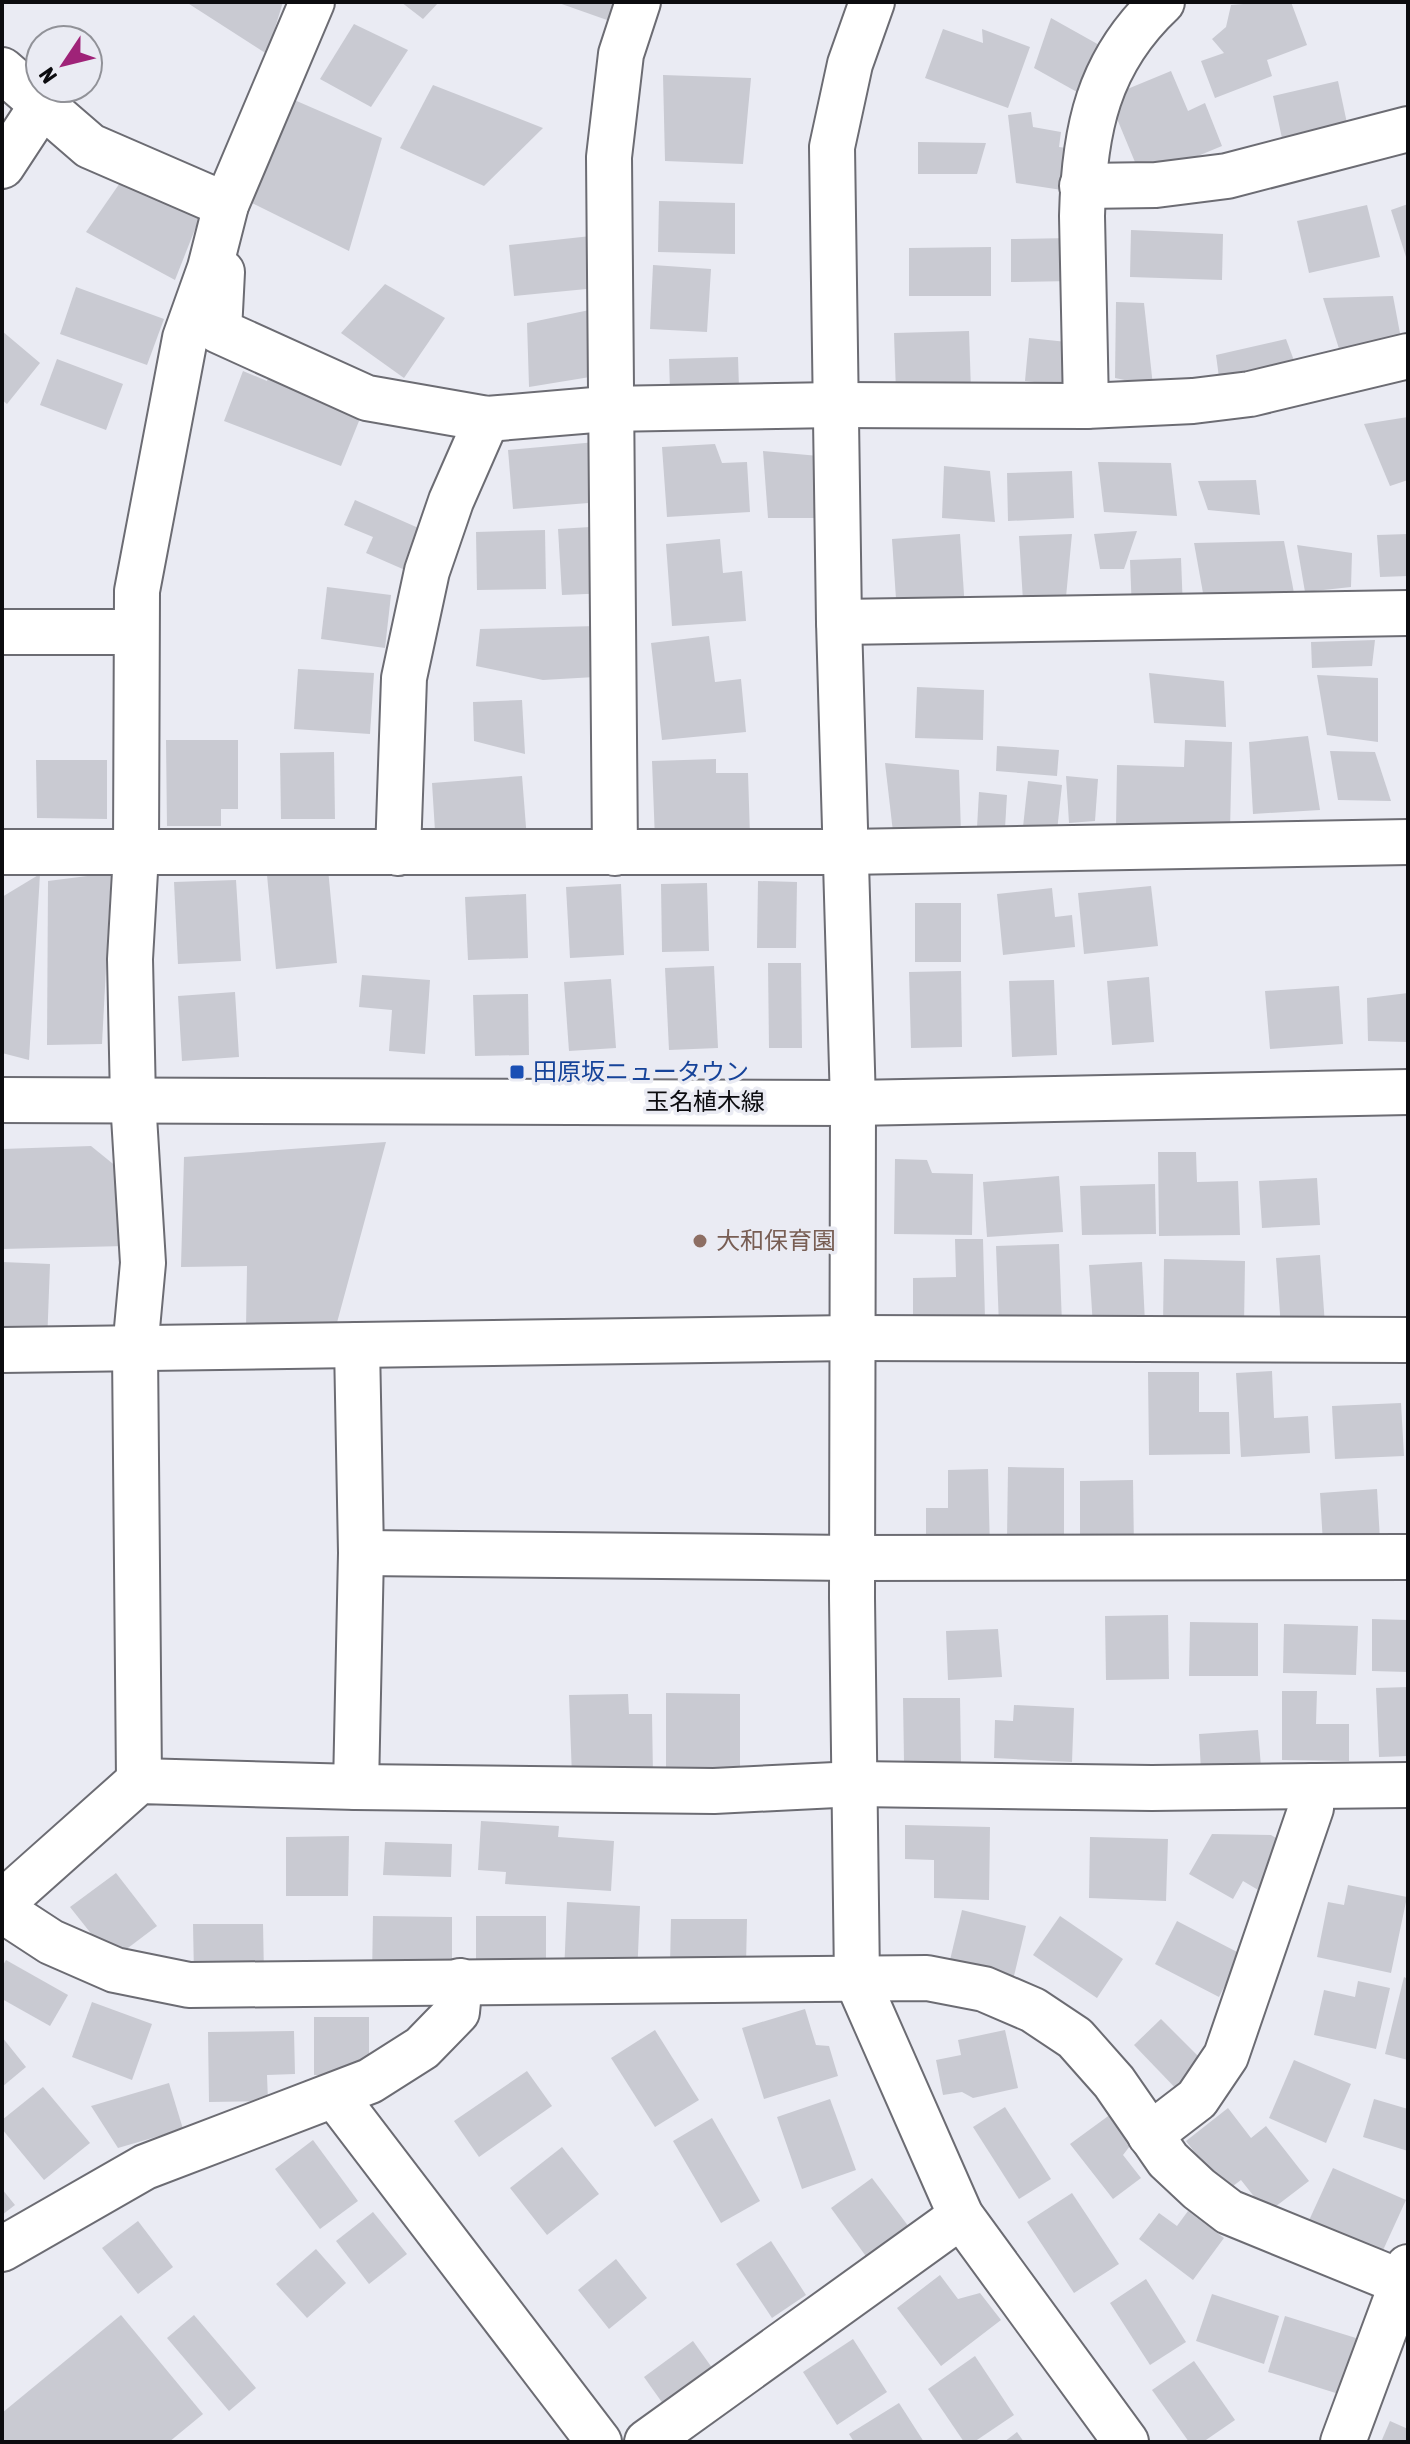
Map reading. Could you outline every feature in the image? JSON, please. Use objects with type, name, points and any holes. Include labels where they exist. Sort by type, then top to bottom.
[{"type":"street","points":[[139,1781],[135,1350],[143,1263],[133,1100],[130,959],[136,854],[137,591],[185,338],[210,268],[226,205],[312,2]]},
{"type":"street","points":[[615,853],[609,157],[621,54],[638,2]]},
{"type":"street","points":[[872,2],[850,64],[832,147],[839,622],[853,1103],[852,1558],[857,1980],[961,2216],[1126,2442]]},
{"type":"street","points":[[1086,406],[1082,186],[1091,122],[1105,79],[1131,34],[1162,2]]},
{"type":"street","points":[[2,70],[90,146],[226,205]]},
{"type":"street","points":[[2,166],[42,105]]},
{"type":"street","points":[[1082,186],[1156,185],[1227,176],[1408,129]]},
{"type":"street","points":[[226,205],[219,331],[367,398],[487,419],[611,409],[835,405],[1086,406],[1193,401],[1250,394],[1408,356]]},
{"type":"street","points":[[398,853],[404,678],[427,571],[451,501],[487,419]]},
{"type":"street","points":[[839,622],[1408,613]]},
{"type":"street","points":[[2,632],[136,632]]},
{"type":"street","points":[[2,852],[845,852],[1408,842]]},
{"type":"street","name":"玉名植木線","points":[[2,1100],[853,1103],[1408,1092]]},
{"type":"street","points":[[2,1350],[852,1338],[1408,1340]]},
{"type":"street","points":[[356,1787],[361,1553],[357,1345]]},
{"type":"street","points":[[361,1553],[852,1558],[1408,1557]]},
{"type":"street","points":[[2,1903],[139,1781],[714,1791],[856,1784],[1152,1788],[1408,1785]]},
{"type":"street","points":[[1150,2135],[1197,2099],[1226,2056],[1311,1808],[1313,1786]]},
{"type":"street","points":[[2,1910],[51,1942],[115,1970],[189,1985],[927,1978],[984,1989],[1033,2010],[1075,2038],[1114,2082],[1168,2160],[1229,2212],[1406,2279],[1343,2442]]},
{"type":"street","points":[[2,2249],[145,2167],[370,2081],[422,2048],[457,2012],[460,1981]]},
{"type":"street","points":[[335,2096],[599,2442]]},
{"type":"street","points":[[647,2442],[961,2216]]},
{"type":"building","points":[[186,2],[283,2],[267,54]]},
{"type":"building","points":[[401,2],[439,2],[423,19]]},
{"type":"building","points":[[556,2],[632,2],[624,26]]},
{"type":"building","points":[[1291,2],[1307,45],[1267,60],[1272,76],[1215,98],[1201,61],[1224,53],[1212,39],[1226,27],[1231,5]]},
{"type":"building","points":[[1051,18],[1101,46],[1077,92],[1034,68]]},
{"type":"building","points":[[354,24],[408,50],[371,107],[320,79]]},
{"type":"building","points":[[943,29],[983,43],[982,29],[1030,47],[1008,108],[925,78]]},
{"type":"building","points":[[1171,71],[1188,111],[1205,103],[1222,146],[1142,179],[1108,97]]},
{"type":"building","points":[[663,75],[751,78],[743,164],[665,161]]},
{"type":"building","points":[[1338,81],[1348,128],[1283,143],[1273,96]]},
{"type":"building","points":[[433,85],[543,128],[484,186],[400,148]]},
{"type":"building","points":[[292,99],[382,138],[349,251],[250,202]]},
{"type":"building","points":[[1031,112],[1033,127],[1061,132],[1059,147],[1082,150],[1075,192],[1016,183],[1008,115]]},
{"type":"building","points":[[918,142],[986,143],[977,174],[918,174]]},
{"type":"building","points":[[122,180],[201,214],[175,280],[86,232]]},
{"type":"building","points":[[659,201],[735,203],[735,254],[658,252]]},
{"type":"building","points":[[1408,204],[1408,260],[1407,260],[1391,210]]},
{"type":"building","points":[[1367,205],[1380,257],[1309,273],[1297,221]]},
{"type":"building","points":[[1131,230],[1223,234],[1222,280],[1130,277]]},
{"type":"building","points":[[591,236],[597,288],[514,296],[509,245]]},
{"type":"building","points":[[1072,238],[1073,281],[1011,282],[1011,239]]},
{"type":"building","points":[[991,247],[991,296],[909,296],[909,248]]},
{"type":"building","points":[[653,265],[711,269],[707,332],[650,329]]},
{"type":"building","points":[[385,284],[445,318],[404,378],[341,333]]},
{"type":"building","points":[[76,287],[164,319],[147,365],[60,334]]},
{"type":"building","points":[[1393,296],[1402,344],[1340,352],[1323,298]]},
{"type":"building","points":[[1116,302],[1144,303],[1153,386],[1115,378]]},
{"type":"building","points":[[599,308],[596,376],[529,387],[527,323]]},
{"type":"building","points":[[2,331],[40,363],[7,404],[2,400]]},
{"type":"building","points":[[969,331],[971,391],[896,393],[894,333]]},
{"type":"building","points":[[1029,338],[1067,342],[1063,385],[1025,381]]},
{"type":"building","points":[[1286,339],[1299,374],[1220,385],[1216,355]]},
{"type":"building","points":[[738,357],[739,389],[670,391],[669,359]]},
{"type":"building","points":[[57,359],[123,384],[106,430],[40,405]]},
{"type":"building","points":[[273,364],[363,411],[341,466],[224,421],[243,371],[267,381]]},
{"type":"building","points":[[1408,417],[1408,480],[1390,486],[1364,424]]},
{"type":"building","points":[[596,442],[601,502],[513,509],[508,450]]},
{"type":"building","points":[[715,444],[722,463],[747,462],[750,512],[667,517],[662,447]]},
{"type":"building","points":[[763,451],[819,456],[820,518],[768,518]]},
{"type":"building","points":[[1098,462],[1171,463],[1177,516],[1104,512]]},
{"type":"building","points":[[944,466],[990,471],[995,522],[942,518]]},
{"type":"building","points":[[1072,471],[1074,518],[1008,521],[1007,473]]},
{"type":"building","points":[[1256,480],[1260,515],[1208,510],[1198,481]]},
{"type":"building","points":[[355,500],[423,530],[405,570],[366,553],[373,537],[344,525]]},
{"type":"building","points":[[606,526],[610,593],[562,595],[558,529]]},
{"type":"building","points":[[545,530],[546,589],[477,590],[476,532]]},
{"type":"building","points":[[1137,531],[1124,569],[1100,569],[1094,534]]},
{"type":"building","points":[[960,534],[965,610],[897,614],[892,539]]},
{"type":"building","points":[[1072,534],[1066,597],[1023,601],[1019,536]]},
{"type":"building","points":[[1408,534],[1408,576],[1380,577],[1377,535]]},
{"type":"building","points":[[720,539],[723,573],[742,571],[746,621],[672,626],[666,544]]},
{"type":"building","points":[[1284,541],[1295,598],[1203,593],[1194,543]]},
{"type":"building","points":[[1297,545],[1352,553],[1351,587],[1305,592]]},
{"type":"building","points":[[1181,558],[1183,610],[1132,612],[1130,560]]},
{"type":"building","points":[[327,587],[391,595],[385,648],[321,639]]},
{"type":"building","points":[[597,626],[595,677],[543,680],[476,666],[480,629]]},
{"type":"building","points":[[709,636],[715,682],[741,679],[746,732],[662,740],[651,643]]},
{"type":"building","points":[[1375,640],[1372,666],[1312,668],[1311,642]]},
{"type":"building","points":[[298,669],[374,673],[370,734],[294,729]]},
{"type":"building","points":[[1149,673],[1224,681],[1226,727],[1154,723]]},
{"type":"building","points":[[1317,675],[1378,678],[1378,742],[1327,735]]},
{"type":"building","points":[[917,687],[984,690],[983,740],[915,738]]},
{"type":"building","points":[[522,700],[525,754],[474,741],[473,702]]},
{"type":"building","points":[[1308,736],[1320,810],[1253,814],[1249,742]]},
{"type":"building","points":[[166,740],[238,740],[238,809],[221,809],[221,826],[167,826]]},
{"type":"building","points":[[1185,740],[1232,742],[1230,831],[1116,827],[1117,765],[1184,767]]},
{"type":"building","points":[[997,746],[1059,750],[1057,776],[996,771]]},
{"type":"building","points":[[1330,751],[1375,752],[1391,801],[1338,800]]},
{"type":"building","points":[[334,752],[335,819],[281,819],[280,753]]},
{"type":"building","points":[[716,759],[716,773],[748,773],[750,837],[655,840],[652,761]]},
{"type":"building","points":[[36,760],[107,760],[107,819],[37,818]]},
{"type":"building","points":[[885,763],[959,770],[961,833],[893,832]]},
{"type":"building","points":[[522,776],[527,840],[436,847],[432,783]]},
{"type":"building","points":[[1066,776],[1098,779],[1095,821],[1069,823]]},
{"type":"building","points":[[1028,781],[1062,785],[1057,831],[1023,827]]},
{"type":"building","points":[[979,792],[1007,795],[1005,828],[977,828]]},
{"type":"building","points":[[328,869],[337,963],[276,969],[267,875]]},
{"type":"building","points":[[111,873],[102,1044],[47,1045],[48,881]]},
{"type":"building","points":[[40,874],[29,1060],[2,1053],[2,897]]},
{"type":"building","points":[[236,880],[241,961],[178,964],[174,882]]},
{"type":"building","points":[[758,881],[797,882],[796,948],[757,948]]},
{"type":"building","points":[[707,883],[709,951],[662,952],[661,884]]},
{"type":"building","points":[[621,884],[624,955],[570,958],[566,887]]},
{"type":"building","points":[[1151,886],[1158,946],[1084,954],[1078,893]]},
{"type":"building","points":[[1052,888],[1055,917],[1072,915],[1075,947],[1003,955],[997,894]]},
{"type":"building","points":[[526,894],[528,958],[468,960],[465,897]]},
{"type":"building","points":[[915,903],[961,903],[961,962],[915,962]]},
{"type":"building","points":[[768,963],[801,963],[802,1048],[769,1048]]},
{"type":"building","points":[[714,966],[718,1048],[669,1050],[665,968]]},
{"type":"building","points":[[961,971],[962,1047],[911,1048],[909,972]]},
{"type":"building","points":[[362,975],[430,980],[425,1054],[389,1051],[392,1010],[359,1007]]},
{"type":"building","points":[[1149,977],[1154,1042],[1112,1045],[1107,981]]},
{"type":"building","points":[[611,979],[616,1048],[569,1051],[564,982]]},
{"type":"building","points":[[1054,980],[1057,1055],[1012,1057],[1009,981]]},
{"type":"building","points":[[1339,986],[1343,1044],[1270,1049],[1265,991]]},
{"type":"building","points":[[235,992],[239,1057],[182,1061],[178,996]]},
{"type":"building","points":[[1408,993],[1408,1042],[1368,1041],[1367,998]]},
{"type":"building","points":[[528,994],[529,1055],[475,1056],[473,995]]},
{"type":"building","points":[[386,1142],[335,1330],[246,1329],[247,1266],[181,1267],[184,1157]]},
{"type":"building","points":[[91,1146],[123,1172],[125,1246],[2,1249],[2,1149]]},
{"type":"building","points":[[1158,1152],[1196,1152],[1197,1182],[1238,1181],[1240,1235],[1159,1236]]},
{"type":"building","points":[[895,1159],[927,1160],[932,1173],[973,1174],[972,1235],[894,1234]]},
{"type":"building","points":[[1059,1176],[1063,1232],[987,1237],[983,1182]]},
{"type":"building","points":[[1317,1178],[1320,1225],[1262,1228],[1259,1181]]},
{"type":"building","points":[[1155,1184],[1156,1234],[1082,1235],[1080,1186]]},
{"type":"building","points":[[955,1239],[983,1239],[985,1319],[913,1321],[913,1278],[956,1277]]},
{"type":"building","points":[[1059,1244],[1062,1324],[999,1326],[996,1246]]},
{"type":"building","points":[[1320,1255],[1325,1325],[1281,1328],[1276,1258]]},
{"type":"building","points":[[1164,1259],[1245,1261],[1244,1327],[1163,1325]]},
{"type":"building","points":[[2,1262],[50,1264],[47,1344],[2,1342]]},
{"type":"building","points":[[1142,1262],[1145,1323],[1093,1326],[1089,1265]]},
{"type":"building","points":[[1272,1371],[1274,1418],[1308,1416],[1310,1453],[1241,1457],[1236,1373]]},
{"type":"building","points":[[1148,1372],[1199,1372],[1199,1412],[1229,1412],[1230,1454],[1149,1455]]},
{"type":"building","points":[[1401,1403],[1404,1456],[1335,1459],[1332,1406]]},
{"type":"building","points":[[1008,1467],[1064,1468],[1064,1541],[1007,1540]]},
{"type":"building","points":[[988,1469],[990,1551],[926,1552],[926,1508],[948,1508],[948,1470]]},
{"type":"building","points":[[1133,1480],[1134,1549],[1080,1550],[1080,1481]]},
{"type":"building","points":[[1377,1489],[1380,1540],[1323,1544],[1320,1493]]},
{"type":"building","points":[[1168,1615],[1169,1679],[1106,1680],[1105,1616]]},
{"type":"building","points":[[1372,1619],[1408,1620],[1408,1672],[1372,1671]]},
{"type":"building","points":[[1190,1622],[1258,1623],[1258,1676],[1189,1676]]},
{"type":"building","points":[[1284,1624],[1358,1626],[1356,1675],[1283,1673]]},
{"type":"building","points":[[998,1629],[1002,1677],[948,1680],[946,1631]]},
{"type":"building","points":[[1408,1687],[1408,1756],[1379,1757],[1376,1688]]},
{"type":"building","points":[[1282,1691],[1317,1691],[1316,1724],[1349,1724],[1349,1761],[1282,1760]]},
{"type":"building","points":[[666,1693],[740,1694],[740,1772],[666,1772]]},
{"type":"building","points":[[628,1694],[629,1714],[652,1714],[653,1776],[572,1777],[569,1695]]},
{"type":"building","points":[[903,1698],[960,1698],[961,1762],[904,1762]]},
{"type":"building","points":[[1014,1705],[1074,1708],[1072,1762],[994,1758],[995,1720],[1013,1721]]},
{"type":"building","points":[[1258,1730],[1261,1767],[1201,1771],[1199,1734]]},
{"type":"building","points":[[481,1821],[559,1826],[558,1837],[614,1841],[611,1891],[505,1884],[506,1872],[478,1870]]},
{"type":"building","points":[[905,1825],[990,1827],[989,1900],[934,1898],[934,1860],[905,1859]]},
{"type":"building","points":[[1212,1834],[1271,1835],[1291,1847],[1265,1894],[1243,1881],[1233,1899],[1189,1874]]},
{"type":"building","points":[[349,1836],[348,1896],[286,1896],[286,1837]]},
{"type":"building","points":[[1090,1837],[1168,1839],[1166,1901],[1089,1898]]},
{"type":"building","points":[[385,1842],[452,1844],[451,1877],[383,1875]]},
{"type":"building","points":[[116,1873],[157,1926],[112,1960],[70,1907]]},
{"type":"building","points":[[1348,1885],[1407,1897],[1391,1973],[1317,1957],[1328,1902],[1344,1905]]},
{"type":"building","points":[[567,1902],[640,1906],[637,1977],[564,1974]]},
{"type":"building","points":[[962,1910],[1026,1926],[1013,1980],[949,1964]]},
{"type":"building","points":[[373,1916],[452,1917],[452,1979],[372,1978]]},
{"type":"building","points":[[476,1916],[546,1916],[546,1968],[476,1967]]},
{"type":"building","points":[[1060,1916],[1123,1959],[1097,1998],[1033,1955]]},
{"type":"building","points":[[671,1919],[747,1919],[746,1966],[670,1965]]},
{"type":"building","points":[[1177,1921],[1241,1954],[1219,1997],[1155,1964]]},
{"type":"building","points":[[193,1924],[263,1924],[264,1975],[194,1975]]},
{"type":"building","points":[[6,1960],[68,1995],[50,2026],[2,1999],[2,1967]]},
{"type":"building","points":[[1404,1977],[1408,1979],[1408,2060],[1385,2054]]},
{"type":"building","points":[[1358,1981],[1390,1988],[1376,2049],[1314,2035],[1324,1990],[1355,1997]]},
{"type":"building","points":[[92,2002],[152,2024],[132,2080],[72,2057]]},
{"type":"building","points":[[805,2009],[816,2045],[829,2046],[838,2076],[764,2099],[742,2028]]},
{"type":"building","points":[[314,2017],[369,2017],[369,2076],[314,2075]]},
{"type":"building","points":[[1161,2019],[1211,2069],[1183,2096],[1134,2045]]},
{"type":"building","points":[[655,2030],[699,2100],[655,2127],[611,2058]]},
{"type":"building","points":[[1005,2030],[1018,2088],[973,2098],[962,2092],[943,2095],[936,2060],[961,2055],[958,2040]]},
{"type":"building","points":[[294,2031],[295,2074],[267,2075],[268,2101],[209,2102],[208,2032]]},
{"type":"building","points":[[2,2037],[26,2067],[2,2087]]},
{"type":"building","points":[[1294,2060],[1351,2084],[1326,2143],[1269,2118]]},
{"type":"building","points":[[527,2071],[552,2106],[479,2157],[454,2121]]},
{"type":"building","points":[[169,2083],[183,2129],[118,2148],[91,2106]]},
{"type":"building","points":[[43,2087],[90,2143],[44,2180],[2,2129],[2,2120]]},
{"type":"building","points":[[830,2099],[856,2170],[802,2189],[777,2117]]},
{"type":"building","points":[[1374,2099],[1408,2109],[1408,2151],[1363,2137]]},
{"type":"building","points":[[1005,2107],[1051,2179],[1019,2199],[973,2127]]},
{"type":"building","points":[[1228,2108],[1251,2138],[1266,2126],[1309,2181],[1267,2213],[1241,2180],[1225,2192],[1186,2141]]},
{"type":"building","points":[[1111,2114],[1133,2142],[1123,2155],[1141,2178],[1113,2199],[1070,2144]]},
{"type":"building","points":[[712,2118],[760,2201],[721,2223],[673,2141]]},
{"type":"building","points":[[313,2140],[358,2201],[320,2229],[275,2169]]},
{"type":"building","points":[[562,2147],[599,2194],[547,2235],[510,2188]]},
{"type":"building","points":[[1333,2168],[1406,2200],[1379,2259],[1306,2227]]},
{"type":"building","points":[[872,2178],[915,2235],[873,2266],[831,2208]]},
{"type":"building","points":[[2,2189],[15,2205],[2,2215]]},
{"type":"building","points":[[1072,2193],[1119,2264],[1074,2293],[1027,2222]]},
{"type":"building","points":[[1188,2211],[1224,2238],[1193,2280],[1139,2239],[1159,2213],[1177,2226]]},
{"type":"building","points":[[373,2212],[407,2254],[369,2284],[336,2241]]},
{"type":"building","points":[[138,2221],[173,2267],[138,2294],[102,2248]]},
{"type":"building","points":[[771,2241],[806,2295],[772,2318],[736,2264]]},
{"type":"building","points":[[316,2249],[346,2283],[307,2318],[276,2284]]},
{"type":"building","points":[[616,2259],[647,2298],[609,2329],[578,2290]]},
{"type":"building","points":[[940,2275],[958,2299],[980,2293],[1001,2320],[941,2366],[897,2308]]},
{"type":"building","points":[[1146,2279],[1186,2342],[1150,2365],[1110,2303]]},
{"type":"building","points":[[1212,2294],[1279,2316],[1264,2364],[1196,2341]]},
{"type":"building","points":[[121,2315],[203,2414],[169,2442],[2,2442],[2,2413]]},
{"type":"building","points":[[194,2315],[256,2388],[229,2411],[167,2338]]},
{"type":"building","points":[[1285,2316],[1372,2343],[1355,2399],[1268,2372]]},
{"type":"building","points":[[853,2339],[887,2392],[837,2425],[803,2372]]},
{"type":"building","points":[[693,2341],[720,2379],[671,2415],[644,2377]]},
{"type":"building","points":[[975,2356],[1014,2415],[974,2442],[964,2442],[928,2389]]},
{"type":"building","points":[[1194,2361],[1235,2420],[1203,2442],[1189,2442],[1152,2390]]},
{"type":"building","points":[[899,2403],[924,2442],[854,2442],[849,2434]]},
{"type":"building","points":[[1390,2421],[1408,2429],[1408,2442],[1381,2442]]},
{"type":"building","points":[[1017,2432],[1024,2442],[1004,2442]]},
{"type":"place","name":"田原坂ニュータウン","points":[[517,1072]]},
{"type":"place","name":"大和保育園","points":[[700,1241]]}]
